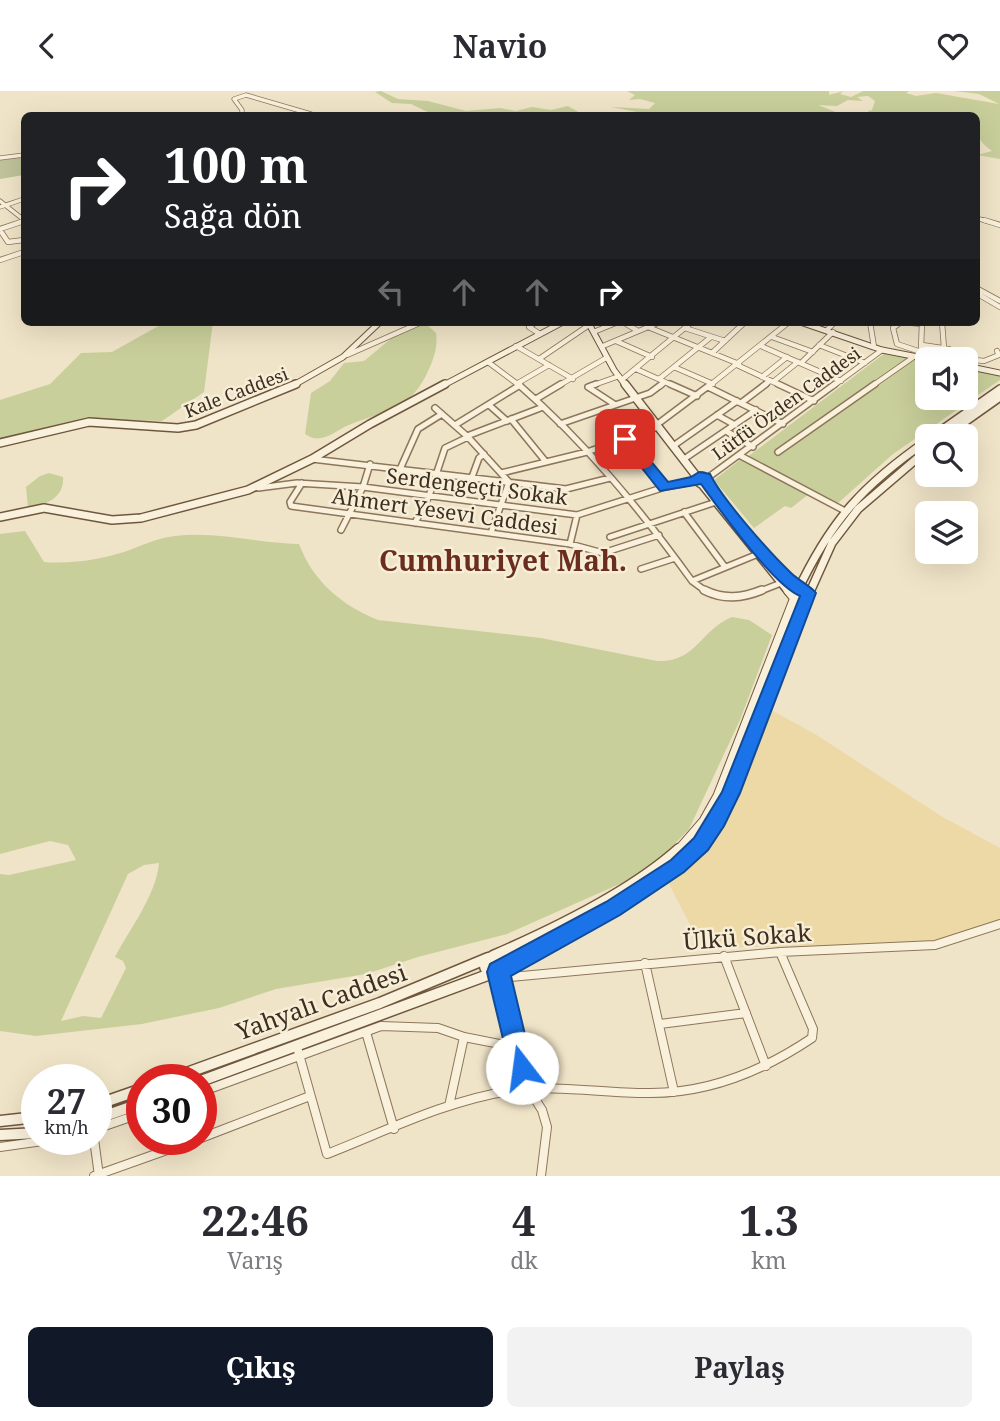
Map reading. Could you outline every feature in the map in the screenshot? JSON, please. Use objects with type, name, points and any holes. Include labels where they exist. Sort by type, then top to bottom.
[{"type":"main road","name":"Kale Caddesi","points":[[0,443],[89,422],[178,428],[196,425],[307,379],[347,355],[377,326]]},
{"type":"main road","points":[[3,515],[44,508],[112,520],[133,519],[159,515],[248,489],[312,459],[370,424],[555,326]]},
{"type":"main road","points":[[591,326],[606,358],[702,480],[795,593],[806,598]]},
{"type":"main road","points":[[592,326],[622,377]]},
{"type":"main road","points":[[813,326],[882,350],[915,355]]},
{"type":"main road","points":[[978,368],[1000,373]]},
{"type":"main road","points":[[950,424],[1000,389]]},
{"type":"main road","points":[[962,424],[1000,397]]},
{"type":"main road","points":[[659,425],[687,457],[716,502],[758,554],[782,578]]},
{"type":"main road","name":"Yahyalı Caddesi","points":[[211,1064],[380,1003],[491,957],[563,924],[646,875],[674,854],[694,835],[708,814],[725,778],[795,593],[834,524],[890,469],[915,450]]},
{"type":"main road","name":"Yahyalı Caddesi","points":[[217,1076],[298,1052],[498,973],[617,906],[678,866],[701,844],[718,820],[806,598],[832,543],[845,523],[915,459]]},
{"type":"main road","points":[[782,578],[806,572]]},
{"type":"main road","points":[[491,957],[486,969],[498,973]]},
{"type":"main road","points":[[0,1121],[21,1119]]},
{"type":"main road","points":[[0,1135],[21,1134]]},
{"type":"street","points":[[242,112],[234,99],[246,95],[275,106],[304,112]]},
{"type":"street","points":[[0,158],[21,156]]},
{"type":"street","points":[[3,206],[21,197]]},
{"type":"street","points":[[0,201],[21,220]]},
{"type":"street","points":[[980,220],[1000,225]]},
{"type":"street","points":[[21,223],[1,230],[8,242],[21,240]]},
{"type":"street","points":[[0,260],[21,254]]},
{"type":"street","points":[[980,292],[1000,304]]},
{"type":"street","points":[[347,355],[413,326]]},
{"type":"street","points":[[530,326],[540,334]]},
{"type":"street","points":[[538,359],[586,326]]},
{"type":"street","points":[[596,331],[608,326]]},
{"type":"street","points":[[630,326],[638,331]]},
{"type":"street","points":[[614,404],[588,386],[622,377],[636,369],[687,326]]},
{"type":"street","points":[[712,353],[741,326]]},
{"type":"street","points":[[501,473],[587,452],[659,425],[784,326]]},
{"type":"street","points":[[676,444],[799,363],[813,352],[833,326]]},
{"type":"street","name":"Lütfü Özden Caddesi","points":[[871,326],[874,347]]},
{"type":"street","points":[[896,326],[893,328],[897,344],[915,353]]},
{"type":"street","points":[[922,326],[922,345],[937,347]]},
{"type":"street","points":[[942,326],[944,347]]},
{"type":"street","points":[[603,346],[648,327],[712,353],[814,401]]},
{"type":"street","points":[[685,328],[725,341]]},
{"type":"street","points":[[560,424],[652,392],[674,366],[711,337]]},
{"type":"street","points":[[772,337],[813,352]]},
{"type":"street","points":[[616,341],[652,357]]},
{"type":"street","points":[[819,345],[865,363]]},
{"type":"street","points":[[516,346],[573,379]]},
{"type":"street","points":[[761,346],[841,381]]},
{"type":"street","name":"Lütfü Özden Caddesi","points":[[702,480],[741,456],[882,350]]},
{"type":"street","points":[[978,360],[985,361],[999,355],[997,352]]},
{"type":"street","points":[[762,377],[787,357]]},
{"type":"street","points":[[536,399],[606,358]]},
{"type":"street","points":[[779,452],[915,360]]},
{"type":"street","points":[[488,362],[536,399],[631,498],[692,581],[707,595],[741,598],[782,578]]},
{"type":"street","points":[[455,425],[549,365]]},
{"type":"street","points":[[674,366],[783,424]]},
{"type":"street","points":[[636,369],[697,395]]},
{"type":"street","points":[[489,405],[509,420],[546,462]]},
{"type":"street","points":[[415,523],[429,496],[446,446],[543,407]]},
{"type":"street","points":[[435,408],[468,437],[509,482]]},
{"type":"street","points":[[687,457],[756,411]]},
{"type":"street","points":[[401,467],[418,429],[442,414]]},
{"type":"street","points":[[717,415],[735,425]]},
{"type":"street","points":[[726,431],[753,447]]},
{"type":"street","points":[[625,439],[665,488]]},
{"type":"street","points":[[472,477],[479,458],[484,454]]},
{"type":"street","points":[[741,456],[845,511]]},
{"type":"street","points":[[312,459],[401,467],[568,489],[610,478]]},
{"type":"street","points":[[341,530],[363,487],[370,464]]},
{"type":"street","name":"Serdengeçti Sokak","points":[[248,489],[302,483],[363,487],[577,515],[665,488],[702,480]]},
{"type":"street","points":[[491,533],[509,482]]},
{"type":"street","name":"Ahmert Yesevi Caddesi","points":[[302,483],[290,502],[291,506],[570,544],[603,553],[659,535]]},
{"type":"street","points":[[610,537],[716,502]]},
{"type":"street","points":[[684,512],[725,568]]},
{"type":"street","points":[[570,544],[577,515]]},
{"type":"street","points":[[692,581],[758,554]]},
{"type":"street","points":[[642,569],[676,558]]},
{"type":"street","name":"Ülkü Sokak","points":[[498,973],[780,952],[935,945],[1000,924]]},
{"type":"street","points":[[298,1052],[327,1154],[449,1105],[486,1095],[528,1088],[578,1087],[645,1093],[715,1085],[766,1066],[810,1040],[814,1034],[780,952]]},
{"type":"street","points":[[724,957],[766,1066]]},
{"type":"street","points":[[645,963],[674,1091]]},
{"type":"street","points":[[498,973],[515,1047],[528,1088],[538,1102],[547,1127],[541,1176]]},
{"type":"street","points":[[660,1024],[746,1013]]},
{"type":"street","points":[[217,1085],[298,1052],[381,1026],[438,1028],[464,1037],[515,1047]]},
{"type":"street","points":[[366,1032],[394,1129]]},
{"type":"street","points":[[449,1105],[464,1037]]},
{"type":"street","points":[[217,1132],[310,1096]]},
{"type":"street","points":[[0,1147],[21,1144]]},
{"type":"street","points":[[95,1155],[97,1175],[154,1155]]},
{"type":"green space","points":[[381,91],[398,99],[428,101],[466,111],[500,108],[516,111],[532,107],[551,110],[568,106],[578,112],[428,112],[411,104],[392,103],[375,92]]},
{"type":"green space","points":[[627,91],[829,91],[829,95],[844,91],[840,94],[851,97],[863,91],[909,91],[906,93],[916,96],[936,93],[999,104],[979,94],[954,91],[1000,91],[1000,159],[980,156],[992,151],[980,139],[980,112],[868,112],[875,101],[868,96],[857,97],[863,101],[848,100],[837,106],[818,105],[836,112],[637,112],[611,107],[649,109],[655,103],[640,99],[629,100],[635,95]]},
{"type":"green space","points":[[21,156],[21,176],[0,179],[0,159]]},
{"type":"green space","points":[[158,326],[212,326],[204,392],[162,421],[87,419],[0,439],[0,400],[50,384],[81,353],[112,352]]},
{"type":"green space","points":[[421,326],[428,326],[436,333],[431,365],[414,393],[406,401],[386,412],[322,438],[317,439],[305,434],[311,393],[330,381],[344,363],[364,361],[393,337]]},
{"type":"green space","points":[[885,353],[915,359],[915,410],[957,410],[936,424],[915,424],[915,439],[893,454],[837,504],[746,458]]},
{"type":"green space","points":[[978,371],[1000,376],[1000,380],[978,395]]},
{"type":"green space","points":[[741,459],[809,494],[791,508],[785,506],[754,528],[714,480]]},
{"type":"green space","points":[[49,473],[63,477],[61,490],[47,503],[28,508],[26,487],[40,476]]},
{"type":"green space","points":[[25,531],[44,562],[74,562],[104,557],[175,536],[222,536],[299,544],[312,569],[330,590],[352,607],[378,620],[541,638],[657,661],[681,657],[712,630],[732,617],[749,620],[772,635],[740,720],[689,829],[666,853],[633,878],[507,934],[418,957],[366,974],[276,989],[219,1008],[142,1024],[36,1036],[0,1031],[0,874],[9,875],[76,860],[68,845],[50,841],[0,854],[0,534]],"holes":[[[159,863],[148,900],[115,957],[123,961],[126,968],[101,1018],[83,1016],[61,1021],[128,874],[144,865]]]},
{"type":"sand","points":[[771,710],[815,734],[941,816],[1000,848],[1000,921],[935,941],[703,950],[668,882],[688,865],[719,826],[732,804]]},
{"type":"district","name":"Cumhuriyet Mah.","points":[[503,560]]},
{"type":"route","points":[[522,1068],[501,978],[497,972],[613,909],[678,866],[701,844],[718,820],[730,793],[808,593],[797,589],[776,567],[705,478],[702,476],[696,478],[697,481],[665,488],[625,439]]}]
